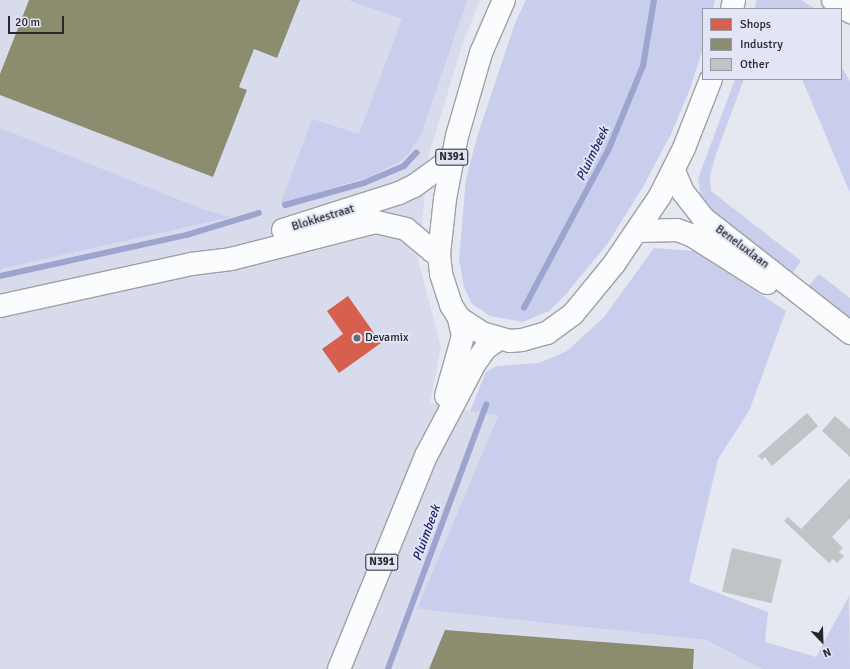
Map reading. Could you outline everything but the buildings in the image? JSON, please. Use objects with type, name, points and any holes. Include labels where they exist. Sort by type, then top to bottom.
[{"type":"main road","name":"N391","points":[[339,669],[426,456],[459,355],[463,336],[459,318],[444,288],[440,254],[445,199],[456,136],[481,53],[504,0]]},
{"type":"main road","points":[[459,318],[482,333],[499,339],[522,340],[547,333],[557,327],[589,295],[637,231],[674,171],[711,80]]},
{"type":"main road","name":"Blokkestraat","points":[[191,264],[225,249],[399,192],[414,186],[443,165],[451,165]]},
{"type":"main road","name":"Beneluxlaan","points":[[674,171],[684,192],[704,218],[804,294],[822,313],[850,333]]},
{"type":"main road","name":"Blokkestraat","points":[[0,306],[191,264],[231,259],[376,222],[406,229],[432,251],[440,254]]},
{"type":"main road","name":"Beneluxlaan","points":[[637,231],[677,230],[691,235],[798,303],[822,313]]},
{"type":"main road","name":"N391","points":[[426,456],[475,363],[486,348],[499,339]]},
{"type":"street","points":[[832,0],[850,12]]},
{"type":"shaded area","points":[[0,0],[480,0],[462,46],[429,154],[418,259],[441,347],[430,403],[498,416],[417,609],[706,640],[762,669],[0,669]]},
{"type":"shaded area","points":[[348,0],[467,0],[422,132],[409,153],[399,162],[369,177],[281,203],[312,119],[359,134],[402,19]]},
{"type":"shaded area","points":[[526,0],[715,0],[713,8],[702,8],[702,51],[690,89],[671,134],[644,185],[608,243],[566,294],[549,311],[523,322],[490,316],[472,304],[464,287],[459,259],[466,179],[477,137],[515,23]]},
{"type":"shaded area","points":[[757,0],[801,0],[814,8],[754,8]]},
{"type":"shaded area","points":[[842,68],[850,81],[850,193],[802,80],[842,80]]},
{"type":"shaded area","points":[[735,80],[744,80],[715,157],[710,176],[711,191],[801,261],[791,275],[703,208],[698,179]]},
{"type":"shaded area","points":[[0,128],[202,209],[231,217],[0,269]]},
{"type":"shaded area","points":[[654,248],[694,251],[786,311],[749,411],[718,459],[689,582],[768,612],[765,642],[816,657],[849,596],[850,669],[762,669],[706,640],[417,609],[498,416],[470,411],[486,372],[497,366],[539,363],[567,351],[604,317]]},
{"type":"shaded area","points":[[819,274],[850,298],[850,318],[808,287]]},
{"type":"waterway","name":"Pluimbeek","points":[[524,308],[608,151],[643,66],[654,0]]},
{"type":"waterway","points":[[285,205],[364,183],[404,166],[416,153]]},
{"type":"waterway","points":[[0,276],[187,235],[259,213]]},
{"type":"waterway","name":"Pluimbeek","points":[[388,669],[486,405]]},
{"type":"place","name":"Devamix","points":[[357,338]]}]
